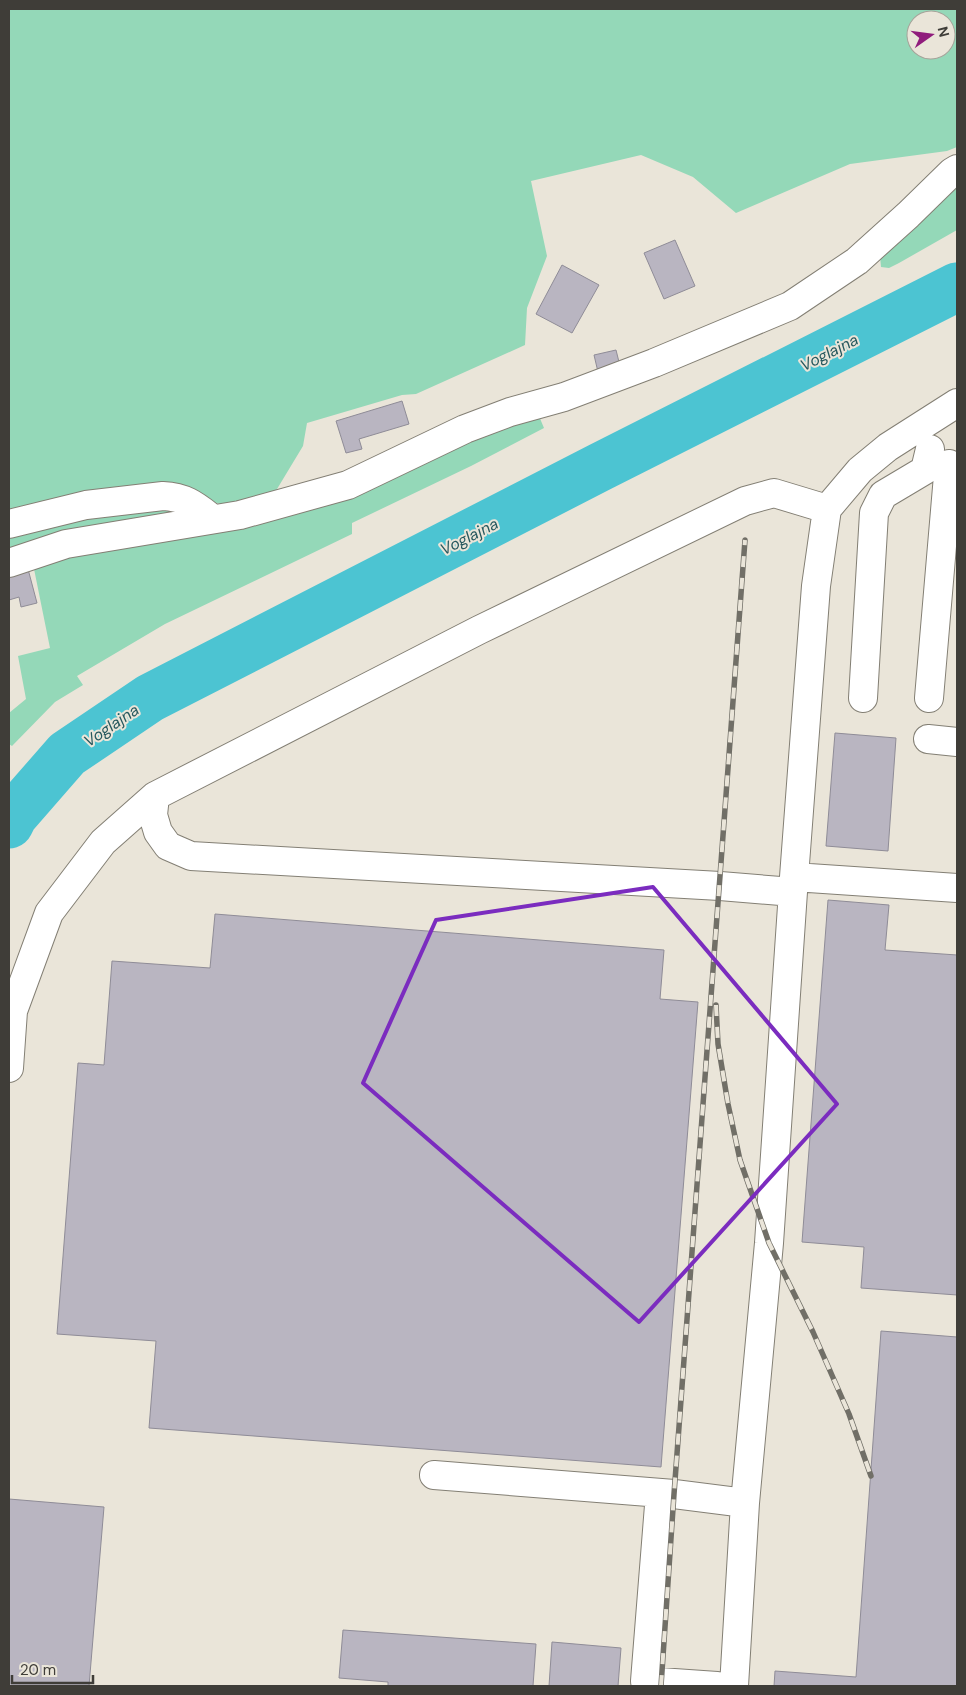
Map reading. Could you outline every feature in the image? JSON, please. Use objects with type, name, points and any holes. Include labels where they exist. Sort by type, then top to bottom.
[{"type":"street","points":[[9,563],[66,544],[240,515],[348,485],[465,429],[510,412],[564,397],[654,363],[790,306],[857,262],[957,169]]},
{"type":"street","points":[[734,1686],[745,1503],[769,1243],[793,884],[816,586],[827,509],[860,470],[888,447],[957,403]]},
{"type":"street","points":[[888,447],[945,461]]},
{"type":"street","points":[[863,698],[874,514],[883,495],[925,470],[945,461]]},
{"type":"street","points":[[929,698],[945,461]]},
{"type":"street","points":[[9,1068],[13,1011],[50,913],[103,842],[155,796],[479,630],[745,501],[774,493],[827,509]]},
{"type":"street","points":[[9,524],[86,505],[163,496],[173,496],[192,502],[213,520]]},
{"type":"street","points":[[928,739],[957,742]]},
{"type":"street","points":[[155,796],[153,815],[158,832],[168,846],[191,856],[710,886],[793,884],[957,888]]},
{"type":"street","points":[[434,1475],[660,1493],[745,1503]]},
{"type":"street","points":[[660,1493],[645,1681],[717,1686]]},
{"type":"highlighted area","points":[[653,887],[837,1104],[639,1322],[363,1083],[436,920]]},
{"type":"green space","points":[[9,9],[957,9],[957,147],[947,151],[850,164],[736,213],[693,177],[641,155],[531,181],[547,256],[527,308],[525,345],[416,394],[402,395],[307,423],[303,446],[271,499],[233,508],[178,491],[9,517]]},
{"type":"green space","points":[[957,181],[957,230],[889,268],[881,267],[880,256]]},
{"type":"green space","points":[[536,409],[544,428],[471,466],[352,523],[352,534],[165,624],[77,676],[83,685],[55,702],[12,746],[9,744],[9,713],[26,699],[18,656],[50,648],[32,559],[176,529]]},
{"type":"green space","points":[[174,509],[171,516],[9,552],[9,531],[86,510]]},
{"type":"building","points":[[675,240],[695,286],[664,299],[644,253]]},
{"type":"building","points":[[562,265],[599,285],[572,333],[536,314]]},
{"type":"building","points":[[616,350],[620,366],[598,372],[594,355]]},
{"type":"building","points":[[402,401],[409,424],[359,439],[362,449],[346,453],[336,421]]},
{"type":"building","points":[[28,569],[37,603],[21,607],[19,597],[9,600],[9,574]]},
{"type":"building","points":[[835,733],[896,738],[888,851],[826,846]]},
{"type":"building","points":[[828,900],[889,905],[885,950],[957,955],[957,1295],[861,1288],[864,1247],[802,1242]]},
{"type":"building","points":[[215,914],[664,950],[660,999],[698,1002],[661,1467],[149,1428],[156,1341],[57,1334],[78,1063],[104,1065],[112,961],[210,968]]},
{"type":"building","points":[[881,1331],[957,1337],[957,1686],[774,1686],[775,1671],[856,1677]]},
{"type":"building","points":[[9,1499],[104,1507],[89,1686],[9,1686]]},
{"type":"building","points":[[343,1630],[536,1644],[533,1686],[388,1686],[388,1682],[339,1678]]},
{"type":"building","points":[[552,1642],[621,1648],[618,1686],[549,1686]]},
{"type":"waterway","name":"Voglajna","points":[[9,824],[13,816],[67,754],[150,698],[600,467],[957,287]]},
{"type":"railway","points":[[661,1686],[745,540]]},
{"type":"railway","points":[[716,1005],[718,1044],[740,1160],[769,1243],[813,1332],[849,1414],[871,1476]]}]
